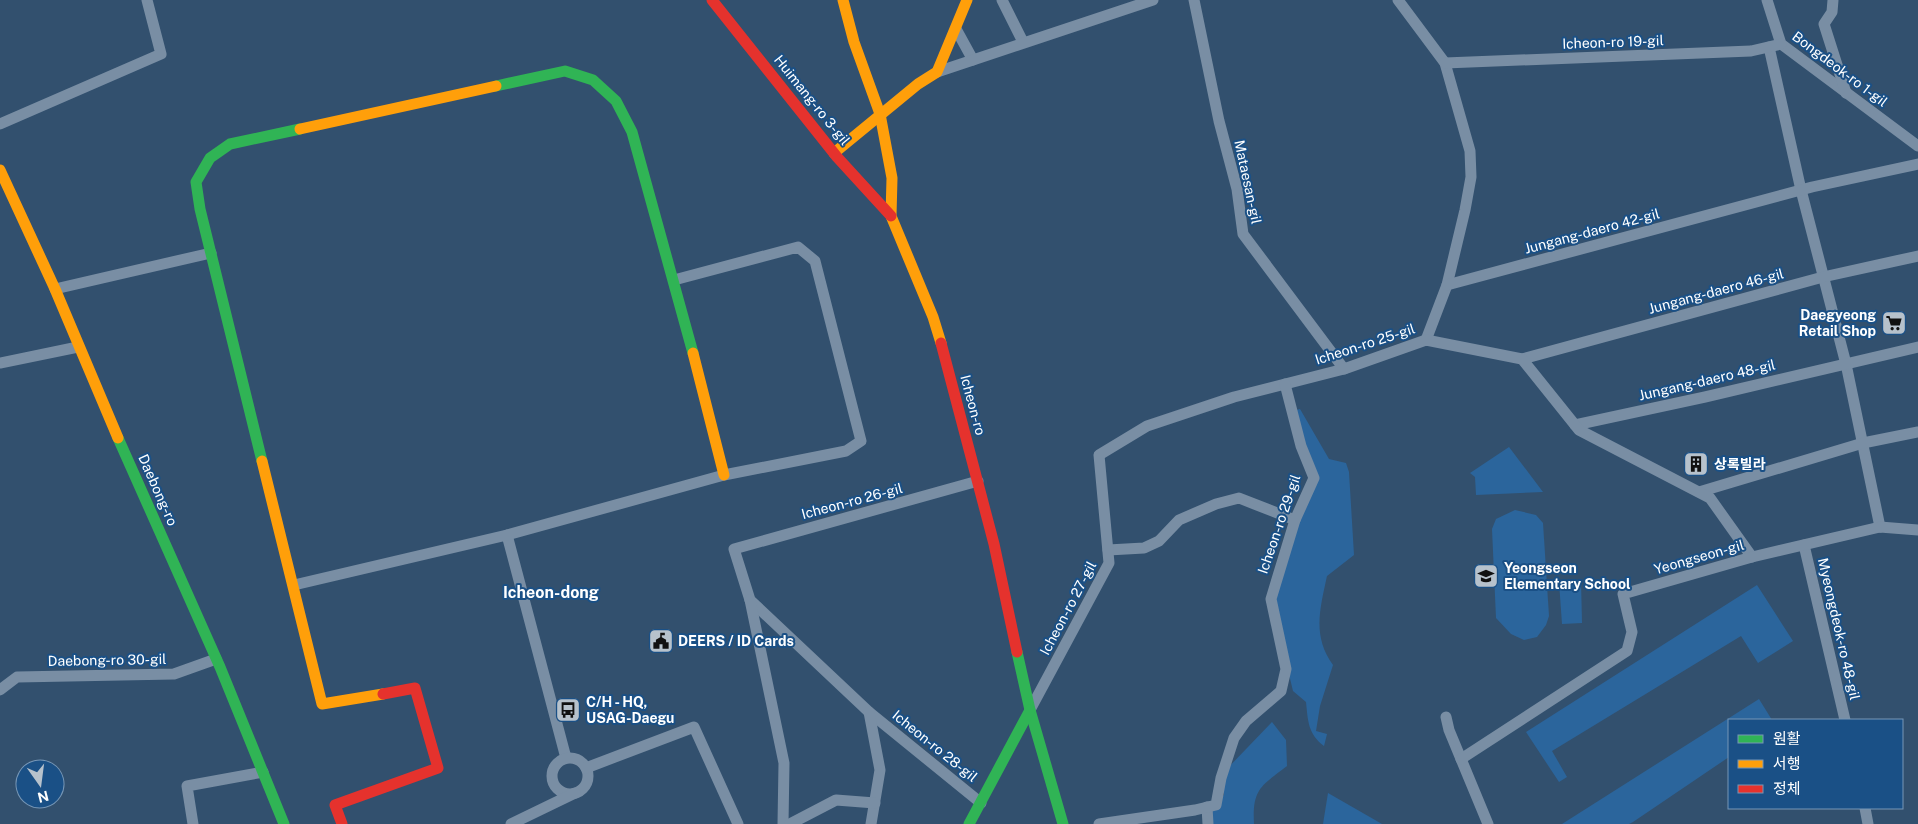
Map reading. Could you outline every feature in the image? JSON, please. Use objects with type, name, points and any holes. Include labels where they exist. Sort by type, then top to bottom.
[{"type":"street","points":[[0,124],[161,54],[147,0]]},
{"type":"street","name":"Huimang-ro 3-gil","points":[[712,0],[834,153],[891,216]]},
{"type":"street","name":"Icheon-ro","points":[[843,0],[854,42],[880,114],[892,178],[891,216],[932,317],[978,481],[1030,710],[1063,824]]},
{"type":"street","points":[[937,72],[968,0]]},
{"type":"street","points":[[1002,0],[1023,42]]},
{"type":"street","points":[[834,153],[880,114],[937,72],[1133,3],[1153,0]]},
{"type":"street","name":"Mataesan-gil","points":[[1194,0],[1219,121],[1237,189],[1243,234],[1344,369]]},
{"type":"street","points":[[1398,0],[1445,63],[1470,151],[1471,177],[1465,210],[1447,285],[1426,340]]},
{"type":"street","name":"Bongdeok-ro 1-gil","points":[[1767,0],[1775,45],[1846,93],[1918,146]]},
{"type":"street","points":[[1834,0],[1832,12],[1824,24],[1846,93]]},
{"type":"street","points":[[956,29],[973,60]]},
{"type":"street","points":[[1775,45],[1801,190],[1846,364],[1880,528]]},
{"type":"street","name":"Icheon-ro 19-gil","points":[[1445,63],[1741,52],[1775,45]]},
{"type":"street","points":[[342,824],[336,805],[438,768],[415,688],[322,704],[294,585],[210,253],[196,182],[210,158],[230,144],[565,71],[593,80],[616,101],[632,132],[674,280],[724,475]]},
{"type":"street","name":"Jungang-daero 42-gil","points":[[1447,285],[1801,190],[1918,164]]},
{"type":"street","name":"Daebong-ro","points":[[0,170],[55,289],[78,348],[216,659],[284,824]]},
{"type":"street","points":[[294,585],[507,535],[724,475],[846,451],[861,441],[814,261],[798,247],[674,280]]},
{"type":"street","points":[[55,289],[210,253]]},
{"type":"street","name":"Jungang-daero 46-gil","points":[[1522,359],[1823,277],[1918,256]]},
{"type":"street","name":"Icheon-ro 25-gil","points":[[1099,455],[1147,426],[1234,398],[1344,369],[1426,340],[1522,359]]},
{"type":"street","name":"Jungang-daero 48-gil","points":[[1575,425],[1918,347]]},
{"type":"street","points":[[0,363],[78,348]]},
{"type":"street","points":[[1522,359],[1579,430],[1710,498],[1752,557]]},
{"type":"street","name":"Icheon-ro 29-gil","points":[[1207,807],[1216,805],[1221,778],[1234,738],[1246,721],[1282,691],[1286,669],[1271,599],[1295,520],[1314,478],[1301,446],[1285,384]]},
{"type":"street","points":[[1699,492],[1863,443],[1918,432]]},
{"type":"street","name":"Icheon-ro 27-gil","points":[[1030,710],[1109,563],[1099,455]]},
{"type":"street","name":"Icheon-ro 26-gil","points":[[734,549],[978,481]]},
{"type":"street","points":[[1108,550],[1144,548],[1159,540],[1179,520],[1216,504],[1239,498],[1295,520]]},
{"type":"street","name":"Yeongseon-gil","points":[[1461,759],[1627,651],[1632,632],[1623,594],[1752,557],[1880,528],[1918,530]]},
{"type":"street","points":[[507,535],[566,758]]},
{"type":"street","name":"Myeongdeok-ro 48-gil","points":[[1804,545],[1845,719]]},
{"type":"street","name":"Icheon-ro 28-gil","points":[[734,549],[750,600],[784,763],[783,824]]},
{"type":"street","name":"Icheon-ro 28-gil","points":[[750,600],[870,712],[980,803]]},
{"type":"street","name":"Daebong-ro 30-gil","points":[[0,690],[17,677],[174,674],[216,659]]},
{"type":"street","name":"Icheon-ro 28-gil","points":[[969,824],[1030,710]]},
{"type":"street","name":"Icheon-ro 28-gil","points":[[870,712],[880,770],[871,824]]},
{"type":"street","points":[[1446,716],[1449,730],[1488,824]]},
{"type":"street","points":[[586,768],[694,726],[738,824]]},
{"type":"street","points":[[511,824],[576,793],[585,786],[587,780],[586,768],[578,760],[566,758],[556,764],[553,769],[553,780],[559,790],[570,794],[576,793]]},
{"type":"street","points":[[193,824],[187,786],[263,772]]},
{"type":"street","points":[[790,824],[836,800],[875,802]]},
{"type":"street","points":[[1100,824],[1207,807],[1208,824]]},
{"type":"street","points":[[1865,809],[1868,824]]},
{"type":"shaded area","points":[[1300,409],[1329,459],[1346,463],[1349,472],[1354,555],[1327,576],[1320,611],[1322,644],[1333,665],[1320,706],[1316,731],[1327,734],[1324,746],[1312,732],[1308,721],[1306,702],[1293,691],[1271,599],[1314,478],[1292,411]]},
{"type":"shaded area","points":[[1509,447],[1543,492],[1476,495],[1475,477],[1470,473]]},
{"type":"shaded area","points":[[1515,510],[1536,515],[1543,523],[1549,616],[1546,625],[1537,637],[1524,640],[1511,634],[1496,618],[1492,529],[1496,519]]},
{"type":"shaded area","points":[[1581,581],[1582,623],[1562,624],[1559,582]]},
{"type":"shaded area","points":[[1757,585],[1793,641],[1758,663],[1741,636],[1552,751],[1567,777],[1559,782],[1526,732]]},
{"type":"shaded area","points":[[1759,699],[1771,719],[1728,719],[1728,758],[1633,822],[1629,824],[1562,824]]},
{"type":"shaded area","points":[[1272,722],[1286,740],[1287,766],[1260,789],[1255,803],[1254,824],[1208,824],[1207,807],[1224,795],[1223,773]]},
{"type":"shaded area","points":[[1328,793],[1382,824],[1323,824]]},
{"type":"traffic: fast","points":[[496,86],[565,71],[593,80],[616,101],[632,132],[693,353]]},
{"type":"traffic: fast","points":[[262,461],[200,209],[196,182],[210,158],[230,144],[300,129]]},
{"type":"traffic: fast","points":[[118,438],[220,667],[284,824]]},
{"type":"traffic: fast","points":[[1017,652],[1030,710],[1063,824]]},
{"type":"traffic: fast","points":[[969,824],[1030,710]]},
{"type":"traffic: slow","points":[[843,0],[854,42],[880,114],[892,178],[891,216],[933,317],[941,343]]},
{"type":"traffic: slow","points":[[834,153],[918,84],[937,72],[967,0]]},
{"type":"traffic: slow","points":[[300,129],[496,86]]},
{"type":"traffic: slow","points":[[0,170],[55,289],[118,438]]},
{"type":"traffic: slow","points":[[693,353],[724,475]]},
{"type":"traffic: slow","points":[[262,461],[322,704],[383,694]]},
{"type":"traffic: jam","points":[[712,0],[837,157],[891,216]]},
{"type":"traffic: jam","points":[[941,343],[994,544],[1017,652]]},
{"type":"traffic: jam","points":[[342,824],[335,805],[438,768],[415,688],[383,694]]},
{"type":"place","name":"Daegyeong Retail Shop","points":[[1894,323]]},
{"type":"place","name":"상록빌라","points":[[1696,464]]},
{"type":"place","name":"Yeongseon Elementary School","points":[[1486,576]]},
{"type":"place","name":"DEERS / ID Cards","points":[[661,641]]},
{"type":"place","name":"C/H - HQ, USAG-Daegu","points":[[568,710]]},
{"type":"district","name":"Icheon-dong","points":[[551,592]]}]
